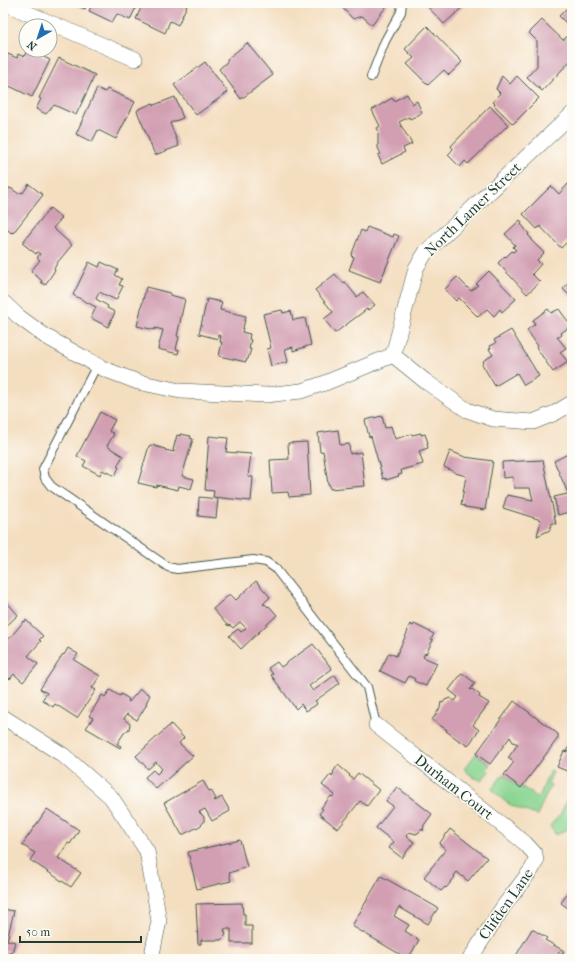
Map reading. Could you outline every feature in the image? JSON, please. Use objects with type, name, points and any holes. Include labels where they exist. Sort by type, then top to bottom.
[{"type":"street","points":[[4,3],[135,59]]},
{"type":"street","name":"North Lamer Street","points":[[393,355],[416,268],[426,252],[572,114]]},
{"type":"street","points":[[3,302],[19,317],[45,336],[104,369],[138,382],[180,392],[266,395],[301,391],[325,383],[393,355],[425,381],[466,410],[493,419],[533,422],[555,413],[572,403]]},
{"type":"street","points":[[3,717],[62,755],[110,797],[147,851],[159,921],[151,959]]},
{"type":"street","name":"Durham Court","points":[[376,725],[531,849]]},
{"type":"street","name":"Clifden Lane","points":[[470,959],[503,907],[532,869],[536,861],[535,854],[531,849]]},
{"type":"lane","points":[[371,77],[385,41],[401,12],[402,3]]},
{"type":"lane","points":[[97,365],[43,469],[45,478],[51,486],[168,567],[177,569],[253,560],[266,562],[275,568],[367,687],[376,725]]},
{"type":"green space","points":[[476,754],[490,765],[487,769],[489,771],[481,781],[474,778],[464,769]]},
{"type":"green space","points":[[550,770],[553,772],[548,784],[551,785],[537,815],[512,806],[492,789],[504,773],[504,775],[521,788],[522,787],[539,798]]},
{"type":"green space","points":[[571,792],[572,826],[556,835],[550,826],[561,813]]},
{"type":"building","points":[[71,3],[88,3],[85,9]]},
{"type":"building","points":[[93,3],[138,3],[130,20],[117,14],[112,22],[89,11]]},
{"type":"building","points":[[143,3],[188,3],[178,25],[170,21],[165,33],[136,19]]},
{"type":"building","points":[[338,3],[389,3],[372,25],[362,16],[353,19]]},
{"type":"building","points":[[424,3],[467,3],[444,24]]},
{"type":"building","points":[[572,3],[572,29],[559,16]]},
{"type":"building","points":[[542,20],[563,40],[569,35],[572,38],[572,59],[542,91],[527,77],[537,66],[537,41],[529,33]]},
{"type":"building","points":[[427,26],[462,62],[449,75],[444,70],[428,85],[407,64],[414,58],[405,49]]},
{"type":"building","points":[[247,43],[273,75],[241,99],[219,69],[228,61],[227,59]]},
{"type":"building","points":[[8,54],[17,58],[18,54],[18,58],[46,58],[50,60],[32,97],[3,83],[3,65]]},
{"type":"building","points":[[59,58],[95,75],[76,115],[54,105],[46,114],[36,109],[41,99],[39,98]]},
{"type":"building","points":[[205,62],[228,92],[196,115],[174,85]]},
{"type":"building","points":[[502,76],[510,84],[517,76],[539,98],[513,124],[494,105],[495,104],[493,102],[500,93],[496,89]]},
{"type":"building","points":[[97,88],[105,92],[107,89],[135,102],[116,139],[98,130],[92,142],[76,134]]},
{"type":"building","points":[[407,94],[412,104],[417,101],[422,113],[410,119],[409,117],[399,122],[412,144],[403,148],[405,152],[382,164],[378,155],[381,154],[378,148],[379,132],[377,128],[380,126],[372,110],[392,98],[394,101]]},
{"type":"building","points":[[175,97],[183,118],[170,123],[179,146],[155,155],[137,111],[153,103],[154,105]]},
{"type":"building","points":[[490,106],[508,125],[468,164],[465,161],[460,167],[448,155],[453,149],[451,146]]},
{"type":"building","points":[[29,184],[43,195],[13,233],[11,233],[3,227],[3,186],[12,189],[19,194],[21,192],[23,193]]},
{"type":"building","points":[[568,184],[572,188],[572,237],[561,248],[540,226],[537,229],[523,214],[551,186],[559,194]]},
{"type":"building","points":[[50,208],[62,218],[53,228],[72,245],[57,263],[54,269],[55,270],[45,285],[31,271],[40,260],[37,258],[40,254],[37,252],[36,254],[22,243]]},
{"type":"building","points":[[520,220],[522,222],[521,224],[532,239],[531,240],[544,253],[537,260],[541,264],[532,274],[540,282],[527,294],[498,263],[505,256],[506,257],[512,251],[513,252],[516,250],[513,247],[515,245],[505,234]]},
{"type":"building","points":[[367,227],[393,237],[394,234],[399,236],[380,282],[349,270],[354,257],[351,256],[361,230],[365,232]]},
{"type":"building","points":[[89,262],[99,267],[101,262],[118,270],[115,275],[122,279],[119,285],[123,286],[116,300],[99,292],[96,299],[108,306],[107,308],[115,312],[108,327],[91,318],[96,307],[73,295]]},
{"type":"building","points":[[489,271],[516,299],[502,312],[500,309],[494,316],[487,309],[478,317],[459,298],[456,301],[445,289],[457,277],[471,291]]},
{"type":"building","points":[[335,274],[343,283],[345,282],[357,297],[363,292],[375,305],[368,310],[367,309],[335,333],[324,319],[333,312],[315,290]]},
{"type":"building","points":[[572,279],[572,298],[563,289]]},
{"type":"building","points":[[146,287],[170,293],[170,295],[185,299],[177,336],[179,337],[176,349],[179,350],[178,354],[158,349],[163,330],[155,328],[155,330],[137,326]]},
{"type":"building","points":[[207,299],[222,302],[220,310],[246,316],[242,332],[250,334],[249,339],[251,340],[249,349],[251,349],[246,362],[219,356],[222,342],[220,342],[221,336],[218,335],[218,339],[199,334]]},
{"type":"building","points":[[548,309],[551,313],[559,309],[571,326],[561,333],[562,335],[557,337],[566,348],[560,352],[568,362],[553,372],[536,347],[538,346],[527,330],[535,324],[533,320]]},
{"type":"building","points":[[282,310],[283,313],[291,311],[293,320],[305,318],[311,345],[293,351],[293,347],[285,349],[288,362],[271,366],[267,349],[271,348],[263,314]]},
{"type":"building","points":[[511,330],[539,376],[524,385],[517,373],[495,386],[482,364],[484,363],[483,361],[493,355],[489,349],[491,348],[490,346],[496,343],[494,340]]},
{"type":"building","points":[[100,412],[115,420],[109,431],[114,434],[107,446],[123,456],[117,466],[119,467],[115,476],[102,470],[100,475],[83,466],[86,461],[77,456]]},
{"type":"building","points":[[382,416],[385,428],[391,426],[395,439],[421,433],[421,435],[425,434],[428,443],[428,448],[419,451],[423,464],[401,470],[402,474],[398,475],[399,476],[386,480],[386,478],[383,479],[365,420]]},
{"type":"building","points":[[338,430],[340,445],[349,444],[350,454],[361,452],[365,486],[330,489],[323,451],[320,452],[318,433]]},
{"type":"building","points":[[180,434],[191,436],[190,438],[193,439],[182,476],[194,479],[191,489],[179,486],[178,490],[157,485],[156,487],[138,483],[149,446],[151,445],[174,452],[173,450],[177,435],[180,436]]},
{"type":"building","points":[[209,436],[228,438],[226,452],[251,454],[248,477],[253,477],[251,501],[213,497],[214,491],[205,490]]},
{"type":"building","points":[[307,442],[310,495],[289,497],[288,492],[272,493],[270,460],[289,459],[288,443]]},
{"type":"building","points":[[450,451],[465,457],[493,461],[485,510],[461,505],[466,476],[455,473],[444,467]]},
{"type":"building","points":[[572,452],[572,489],[567,491],[554,461]]},
{"type":"building","points":[[543,460],[556,524],[552,523],[550,530],[537,536],[541,520],[503,508],[507,495],[533,500],[530,488],[514,488],[513,477],[503,478],[502,462]]},
{"type":"building","points":[[572,493],[572,511],[558,515],[554,497]]},
{"type":"building","points":[[199,497],[218,499],[216,518],[198,516]]},
{"type":"building","points":[[256,581],[270,597],[263,604],[268,607],[269,606],[277,615],[241,649],[229,636],[238,629],[241,632],[246,628],[240,622],[233,628],[227,625],[213,609],[230,594],[236,600]]},
{"type":"building","points":[[5,600],[18,615],[3,629],[3,601]]},
{"type":"building","points":[[26,620],[43,636],[39,640],[41,641],[28,656],[38,664],[23,682],[14,674],[10,679],[3,673],[3,646]]},
{"type":"building","points":[[410,624],[413,626],[414,624],[434,634],[431,639],[433,640],[423,657],[437,663],[426,686],[414,681],[415,679],[409,676],[405,683],[380,671],[389,653],[396,656]]},
{"type":"building","points":[[313,644],[332,669],[309,686],[313,691],[335,675],[340,683],[315,701],[317,703],[316,705],[306,711],[301,704],[296,709],[271,675],[273,674],[268,668],[277,662],[281,667]]},
{"type":"building","points":[[68,648],[78,654],[74,660],[100,676],[92,688],[96,690],[77,718],[55,704],[53,707],[42,700],[47,693],[40,689]]},
{"type":"building","points":[[462,673],[475,683],[470,690],[472,689],[480,695],[479,697],[489,703],[473,725],[479,730],[468,746],[432,720],[440,708],[441,702],[443,703],[445,700],[450,698],[455,701],[458,697],[449,690]]},
{"type":"building","points":[[140,689],[150,695],[146,703],[147,704],[137,720],[127,714],[124,719],[130,724],[129,729],[124,733],[117,744],[121,746],[120,748],[86,728],[93,718],[89,716],[102,695],[105,697],[110,690],[129,699],[129,702]]},
{"type":"building","points":[[514,701],[558,734],[558,738],[521,788],[504,775],[514,762],[508,758],[518,744],[513,742],[510,737],[490,764],[476,754]]},
{"type":"building","points":[[171,724],[184,738],[179,743],[193,756],[156,789],[145,777],[153,770],[157,774],[162,769],[156,762],[148,769],[136,756]]},
{"type":"building","points":[[572,739],[572,773],[557,767],[564,751],[567,752]]},
{"type":"building","points":[[338,765],[353,779],[358,773],[379,790],[367,806],[360,801],[338,829],[319,814],[323,809],[321,808],[331,796],[332,797],[335,795],[322,785],[331,774],[332,776]]},
{"type":"building","points":[[203,781],[209,791],[211,790],[216,799],[214,800],[215,801],[222,797],[230,811],[212,821],[205,809],[199,812],[204,817],[204,822],[200,826],[182,835],[164,803]]},
{"type":"building","points":[[397,787],[432,814],[424,825],[423,831],[422,829],[416,834],[409,832],[406,836],[414,842],[402,858],[389,848],[394,842],[376,828],[393,806],[386,801]]},
{"type":"building","points":[[47,809],[79,830],[58,858],[81,873],[71,887],[30,860],[35,853],[22,845]]},
{"type":"building","points":[[450,829],[487,858],[468,881],[457,872],[446,888],[445,887],[441,891],[424,877],[446,849],[439,844]]},
{"type":"building","points":[[240,840],[247,867],[229,873],[231,881],[197,889],[188,852]]},
{"type":"building","points":[[381,876],[438,908],[428,924],[399,907],[394,916],[409,925],[405,931],[419,940],[408,959],[352,926]]},
{"type":"building","points":[[570,890],[572,891],[572,911],[561,903]]},
{"type":"building","points":[[242,903],[243,914],[245,914],[245,926],[252,926],[252,943],[231,943],[231,929],[224,929],[226,935],[221,940],[201,940],[201,944],[198,944],[196,904]]},
{"type":"building","points":[[3,909],[14,911],[7,940],[15,942],[12,953],[5,951],[3,953]]},
{"type":"building","points":[[532,929],[547,938],[545,940],[564,951],[563,954],[559,952],[555,959],[514,959]]}]
